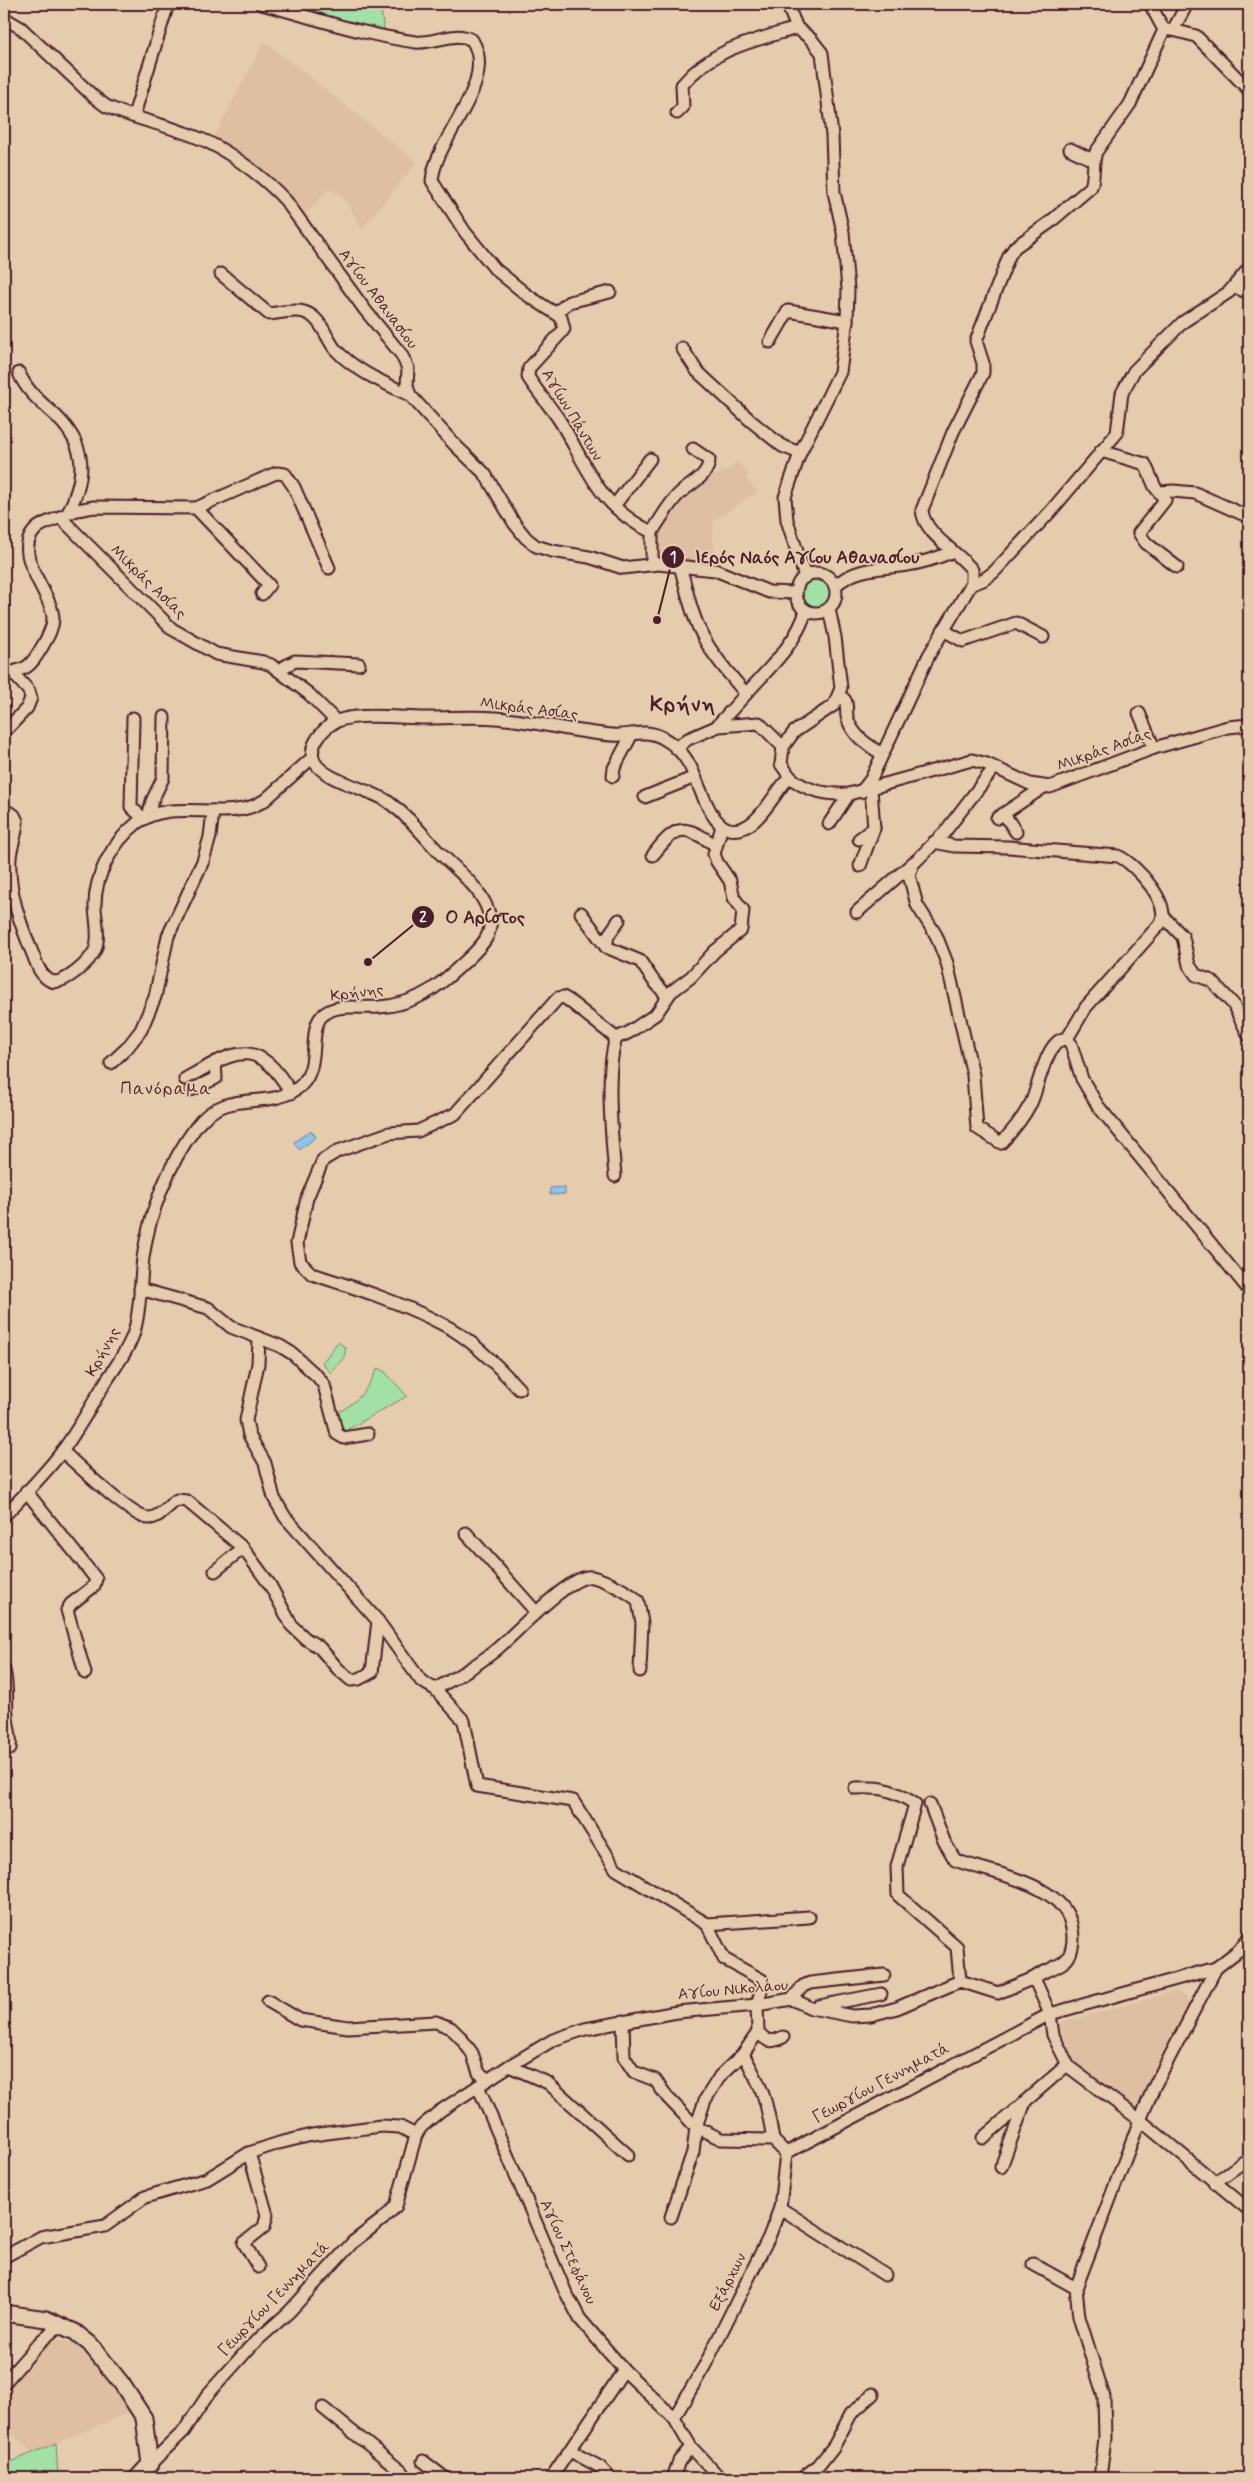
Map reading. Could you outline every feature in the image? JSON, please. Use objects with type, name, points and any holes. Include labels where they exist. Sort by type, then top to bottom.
[{"type":"main road","points":[[4,2313],[29,2315],[61,2324],[90,2344],[144,2418],[148,2430],[150,2464]]},
{"type":"main road","name":"Γεωργίου Γεννηματά","points":[[137,2478],[150,2464]]},
{"type":"street","points":[[134,115],[168,4]]},
{"type":"street","points":[[261,4],[306,17],[418,42],[458,36],[472,40],[480,54],[476,78],[462,112],[436,163],[432,181],[465,232],[495,269],[527,295],[557,312],[569,302],[610,292]]},
{"type":"street","points":[[787,4],[797,28],[811,39],[822,53],[832,135],[834,192],[843,232],[848,289],[847,321],[838,378],[800,453],[787,486],[785,504],[791,537],[805,577]]},
{"type":"street","points":[[1150,4],[1168,30],[1185,32],[1201,40],[1249,90]]},
{"type":"street","points":[[860,866],[873,837],[874,828],[866,791],[871,778],[943,630],[972,584],[972,570],[952,552],[925,520],[922,510],[953,432],[983,373],[983,363],[976,346],[979,330],[1009,256],[1015,247],[1049,223],[1091,187],[1093,160],[1130,104],[1168,30],[1187,4]]},
{"type":"street","name":"Αγίου Αθανασίου","points":[[4,18],[21,28],[94,97],[117,111],[199,137],[248,168],[276,190],[365,310],[401,354],[408,368],[407,386],[410,395]]},
{"type":"street","points":[[678,113],[683,107],[682,85],[711,58],[737,46],[797,28]]},
{"type":"street","points":[[1070,149],[1093,160]]},
{"type":"street","points":[[972,584],[983,580],[994,572],[1050,512],[1118,432],[1122,393],[1130,375],[1183,322],[1225,295],[1234,287],[1249,268]]},
{"type":"street","points":[[221,274],[269,314],[302,311],[311,315],[318,321],[334,348],[345,358],[372,377],[410,395],[454,444],[485,474],[514,523],[533,544],[552,551],[589,556],[618,567],[632,568],[652,564],[715,570],[769,592],[796,593]]},
{"type":"street","points":[[1234,287],[1249,293]]},
{"type":"street","points":[[770,342],[788,311],[847,321]]},
{"type":"street","name":"Αγίων Πάντων","points":[[557,312],[563,322],[561,334],[534,362],[527,374],[561,422],[587,472],[614,506],[627,517],[652,532]]},
{"type":"street","points":[[682,348],[697,371],[757,427],[782,446],[800,453]]},
{"type":"street","points":[[19,373],[25,386],[58,418],[79,449],[82,462],[80,486],[64,516]]},
{"type":"street","points":[[652,564],[652,532],[677,496],[703,475],[709,464],[710,460],[706,456],[692,449]]},
{"type":"street","points":[[1101,451],[1145,464],[1155,487],[1161,492],[1165,500],[1139,533],[1146,543],[1177,567]]},
{"type":"street","points":[[614,506],[650,459]]},
{"type":"street","points":[[8,673],[30,666],[50,632],[53,620],[50,607],[33,571],[28,545],[35,530],[64,516],[94,506],[196,508],[271,475],[285,474],[294,487],[329,568]]},
{"type":"street","points":[[1161,492],[1195,493],[1249,518]]},
{"type":"street","points":[[196,508],[269,585],[262,594]]},
{"type":"street","name":"Μικράς Ασίας","points":[[64,516],[172,629],[210,652],[263,662],[278,670],[320,703],[336,721],[377,717],[485,717],[608,735],[646,732],[656,734],[676,748],[690,765],[712,813],[722,826]]},
{"type":"street","points":[[835,586],[845,577],[857,572],[920,563],[952,552]]},
{"type":"street","points":[[680,566],[688,598],[706,642],[721,665],[746,694]]},
{"type":"street","points":[[813,573],[822,574],[830,579],[835,586],[835,599],[828,609],[816,614],[806,611],[799,605],[796,593],[798,583],[805,577],[813,573]]},
{"type":"street","points":[[616,1038],[628,1033],[656,1014],[667,996],[691,977],[715,951],[738,935],[742,928],[743,910],[734,898],[730,881],[715,858],[716,845],[722,826],[734,829],[750,824],[790,777],[781,764],[783,747],[794,732],[834,705],[839,696],[841,688],[836,637],[828,609]]},
{"type":"street","points":[[719,726],[790,644],[799,630],[806,611]]},
{"type":"street","points":[[943,630],[963,641],[1013,623],[1022,625],[1043,637]]},
{"type":"street","points":[[278,670],[295,661],[359,664]]},
{"type":"street","points":[[4,732],[27,708],[32,698],[29,692],[8,673]]},
{"type":"street","points":[[839,696],[847,704],[847,719],[857,736],[882,754]]},
{"type":"street","points":[[1139,713],[1154,748]]},
{"type":"street","points":[[133,718],[131,807],[146,818]]},
{"type":"street","points":[[146,818],[163,778],[164,718]]},
{"type":"street","points":[[4,810],[14,815],[17,821],[11,846],[10,868],[18,913],[41,972],[50,980],[56,981],[66,978],[81,966],[95,949],[97,937],[96,894],[102,870],[119,840],[146,818],[167,812],[213,811],[260,803],[313,756],[313,747],[316,740],[336,721]]},
{"type":"street","points":[[676,748],[686,740],[719,726],[759,723],[783,747]]},
{"type":"street","name":"Μικράς Ασίας","points":[[790,777],[815,790],[834,794],[849,794],[866,791],[972,760],[983,762],[1030,784],[1044,787],[1066,782],[1154,748],[1228,727],[1249,725]]},
{"type":"street","points":[[613,776],[614,768],[632,734]]},
{"type":"street","name":"Κρήνης","points":[[4,1516],[62,1451],[127,1348],[134,1332],[150,1223],[175,1161],[203,1119],[215,1110],[230,1104],[276,1097],[291,1092],[304,1083],[310,1069],[314,1058],[316,1023],[319,1017],[333,1009],[376,1008],[399,1004],[426,994],[442,984],[485,940],[490,927],[487,910],[474,888],[407,816],[381,797],[328,774],[318,766],[313,756]]},
{"type":"street","points":[[994,768],[960,813],[917,860],[909,872],[910,884],[920,910],[936,935],[947,963],[973,1075],[978,1129],[998,1142],[1002,1142],[1032,1102],[1050,1053],[1060,1040],[1067,1039]]},
{"type":"street","points":[[645,797],[695,777]]},
{"type":"street","points":[[1016,832],[1000,816],[1044,787]]},
{"type":"street","points":[[829,824],[849,794]]},
{"type":"street","points":[[111,1063],[127,1048],[141,1030],[155,997],[168,936],[203,861],[210,838],[213,811]]},
{"type":"street","points":[[860,839],[874,828]]},
{"type":"street","points":[[653,855],[670,834],[682,830],[695,832],[716,845]]},
{"type":"street","points":[[934,842],[954,846],[1008,847],[1118,856],[1138,870],[1158,897],[1164,917],[1183,937],[1189,965],[1196,975],[1212,981],[1233,1004],[1249,1036]]},
{"type":"street","points":[[857,912],[893,878],[917,860]]},
{"type":"street","points":[[581,913],[606,947],[640,961],[655,983],[667,996]]},
{"type":"street","points":[[1067,1039],[1086,1007],[1160,924],[1164,917]]},
{"type":"street","points":[[606,947],[608,936],[619,920]]},
{"type":"street","points":[[519,1389],[496,1366],[445,1325],[376,1296],[312,1274],[304,1268],[298,1257],[297,1243],[307,1198],[320,1164],[333,1153],[394,1131],[418,1131],[455,1114],[558,998],[563,997],[568,1000],[616,1038]]},
{"type":"street","points":[[615,1176],[611,1121],[611,1058],[616,1038]]},
{"type":"street","points":[[1067,1039],[1070,1043],[1080,1076],[1093,1098],[1249,1290]]},
{"type":"street","points":[[185,1079],[215,1062],[245,1054],[258,1055],[269,1062],[279,1073],[291,1092]]},
{"type":"street","points":[[191,1090],[216,1078],[215,1062]]},
{"type":"street","points":[[140,1289],[208,1308],[231,1327],[280,1346],[318,1377],[326,1394],[336,1434],[344,1438],[368,1434]]},
{"type":"street","points":[[259,1338],[258,1364],[246,1420],[247,1428],[268,1469],[278,1505],[378,1621],[421,1681],[435,1689],[464,1721],[477,1786],[572,1801],[616,1869],[707,1924],[724,1959],[762,1980],[757,2005],[758,2032],[743,2054],[720,2076],[705,2100],[696,2127],[693,2152],[672,2217]]},
{"type":"street","points":[[62,1451],[105,1489],[144,1517],[154,1517],[177,1500],[184,1499],[243,1548],[270,1585],[292,1626],[306,1639],[319,1647],[350,1680],[359,1679],[372,1672],[378,1621]]},
{"type":"street","points":[[26,1491],[96,1579],[94,1586],[71,1604],[67,1610],[85,1673]]},
{"type":"street","points":[[466,1533],[536,1612]]},
{"type":"street","points":[[215,1571],[243,1548]]},
{"type":"street","points":[[435,1689],[483,1659],[536,1612],[586,1577],[599,1578],[631,1595],[639,1605],[641,1616],[640,1671]]},
{"type":"street","points":[[4,1670],[8,1689],[7,1719],[11,1736],[10,1749]]},
{"type":"street","points":[[855,1788],[880,1787],[896,1792],[915,1804],[897,1866],[898,1895],[958,1946],[960,1982],[998,1994],[1034,1978],[1042,1971],[1061,1964],[1070,1954],[1073,1935],[1072,1922],[1066,1911],[1045,1891],[1018,1879],[955,1860],[944,1841],[930,1804]]},
{"type":"street","points":[[707,1924],[809,1917]]},
{"type":"street","points":[[1100,2478],[1105,2438],[1104,2397],[1079,2317],[1076,2288],[1140,2120],[1216,1968],[1238,1950],[1249,1937]]},
{"type":"street","name":"Γεωργίου Γεννηματά","points":[[786,2153],[1050,2014],[1216,1968]]},
{"type":"street","points":[[792,1998],[803,1986],[810,1983],[884,1975]]},
{"type":"street","points":[[1034,1978],[1050,2014],[1053,2035],[1067,2065],[1140,2120],[1249,2210]]},
{"type":"street","name":"Αγίου Νικολάου","points":[[416,2135],[440,2111],[508,2066],[553,2040],[585,2029],[677,2012],[757,2005],[792,1998],[811,2008],[852,2016],[871,2015],[897,2008],[960,1982]]},
{"type":"street","points":[[811,2008],[881,1994]]},
{"type":"street","points":[[268,2001],[300,2020],[348,2027],[436,2022],[451,2028],[460,2037],[472,2053],[479,2073],[488,2079]]},
{"type":"street","points":[[623,2021],[624,2057],[634,2072],[655,2080],[668,2098],[696,2127],[721,2139],[773,2140]]},
{"type":"street","points":[[758,2032],[766,2040],[772,2042],[783,2037]]},
{"type":"street","points":[[743,2054],[761,2085],[767,2102],[773,2140],[786,2153]]},
{"type":"street","points":[[983,2138],[1067,2065]]},
{"type":"street","points":[[508,2066],[548,2083],[628,2155]]},
{"type":"street","name":"Αγίου Στεφάνου","points":[[478,2086],[565,2291],[580,2319],[624,2370],[674,2418],[691,2447],[720,2478]]},
{"type":"street","points":[[1001,2167],[1025,2101]]},
{"type":"street","points":[[4,2257],[41,2238],[105,2226],[144,2197],[207,2179],[249,2153],[279,2142],[312,2135],[381,2126],[400,2128],[416,2135]]},
{"type":"street","name":"Γεωργίου Γεννηματά","points":[[150,2464],[184,2431],[209,2394],[252,2345],[289,2312],[354,2242],[383,2220],[396,2206],[416,2135]]},
{"type":"street","points":[[249,2153],[267,2215],[264,2228],[244,2243],[258,2267]]},
{"type":"street","name":"Εξάρχων","points":[[674,2418],[705,2364],[769,2237],[780,2208],[786,2153]]},
{"type":"street","points":[[1214,2183],[1249,2158]]},
{"type":"street","points":[[780,2208],[885,2274]]},
{"type":"street","points":[[1033,2264],[1076,2288]]},
{"type":"street","points":[[4,2383],[41,2341],[61,2324]]},
{"type":"street","points":[[550,2478],[624,2370]]},
{"type":"street","points":[[802,2478],[819,2465],[834,2446],[851,2414],[873,2394]]},
{"type":"street","points":[[323,2408],[401,2471],[406,2478]]},
{"type":"street","points":[[673,2478],[679,2461],[691,2447]]},
{"type":"street","points":[[570,2451],[600,2467],[610,2478]]},
{"type":"street","points":[[423,2461],[445,2478]]},
{"type":"shaded area","points":[[264,41],[417,162],[362,229],[342,194],[328,190],[306,214],[272,179],[213,139]]},
{"type":"shaded area","points":[[737,462],[749,474],[746,478],[757,492],[714,520],[713,535],[716,572],[656,565],[657,529],[674,502],[702,481],[726,471]]},
{"type":"shaded area","points":[[1176,1991],[1190,2002],[1135,2109],[1085,2072],[1070,2056],[1058,2024]]},
{"type":"shaded area","points":[[56,2338],[77,2344],[110,2382],[131,2412],[32,2453],[4,2424],[4,2388],[38,2351]]},
{"type":"green space","points":[[277,4],[380,4],[385,36]]},
{"type":"green space","points":[[814,580],[830,584],[831,602],[820,608],[810,609],[802,604],[798,592],[804,582]]},
{"type":"green space","points":[[338,1342],[346,1348],[344,1357],[331,1373],[322,1363]]},
{"type":"green space","points":[[378,1368],[385,1372],[407,1396],[338,1435],[336,1414],[351,1405],[361,1395]]},
{"type":"green space","points":[[56,2443],[58,2478],[4,2478],[4,2465]]},
{"type":"water","points":[[311,1130],[316,1137],[299,1150],[294,1142]]},
{"type":"water","points":[[565,1187],[565,1194],[550,1195],[550,1188]]},
{"type":"place","name":"Ιερός Ναός Αγίου Αθανασίου","points":[[657,620]]},
{"type":"place","name":"Ο Αρίστος","points":[[368,962]]},
{"type":"district","name":"Κρήνη","points":[[683,705]]},
{"type":"district","name":"Πανόραμα","points":[[166,1089]]}]
